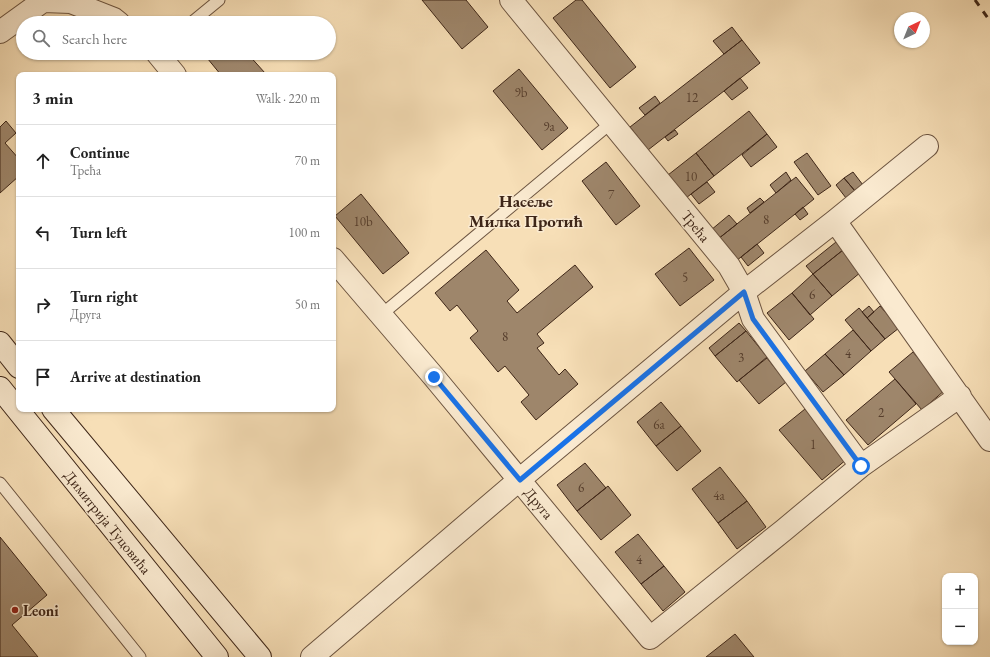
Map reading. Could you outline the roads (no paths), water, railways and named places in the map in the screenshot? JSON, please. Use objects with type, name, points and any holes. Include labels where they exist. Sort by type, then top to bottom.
[{"type":"street","points":[[22,16],[43,0],[71,2],[106,16]]},
{"type":"street","name":"Трећа","points":[[511,0],[729,266],[744,292],[753,319],[861,466]]},
{"type":"street","points":[[0,32],[16,20]]},
{"type":"street","points":[[162,60],[172,72]]},
{"type":"street","points":[[312,657],[744,292],[835,221],[927,146]]},
{"type":"street","points":[[835,221],[990,440]]},
{"type":"street","name":"Друга","points":[[336,262],[520,480],[650,638],[861,466]]},
{"type":"street","points":[[0,343],[16,363]]},
{"type":"street","name":"Димитрија Туцовића","points":[[0,388],[16,408]]},
{"type":"street","points":[[861,466],[960,396]]},
{"type":"street","name":"Димитрија Туцовића","points":[[19,412],[217,657]]},
{"type":"street","name":"Димитрија Туцовића","points":[[56,412],[260,657]]},
{"type":"lane","points":[[200,16],[219,0]]},
{"type":"lane","points":[[381,315],[611,123]]},
{"type":"lane","points":[[0,483],[140,657]]},
{"type":"railway","points":[[975,0],[990,21]]},
{"type":"place","name":"Leoni","points":[[15,610]]},
{"type":"district","name":"Насеље Милка Протић","points":[[526,211]]}]
